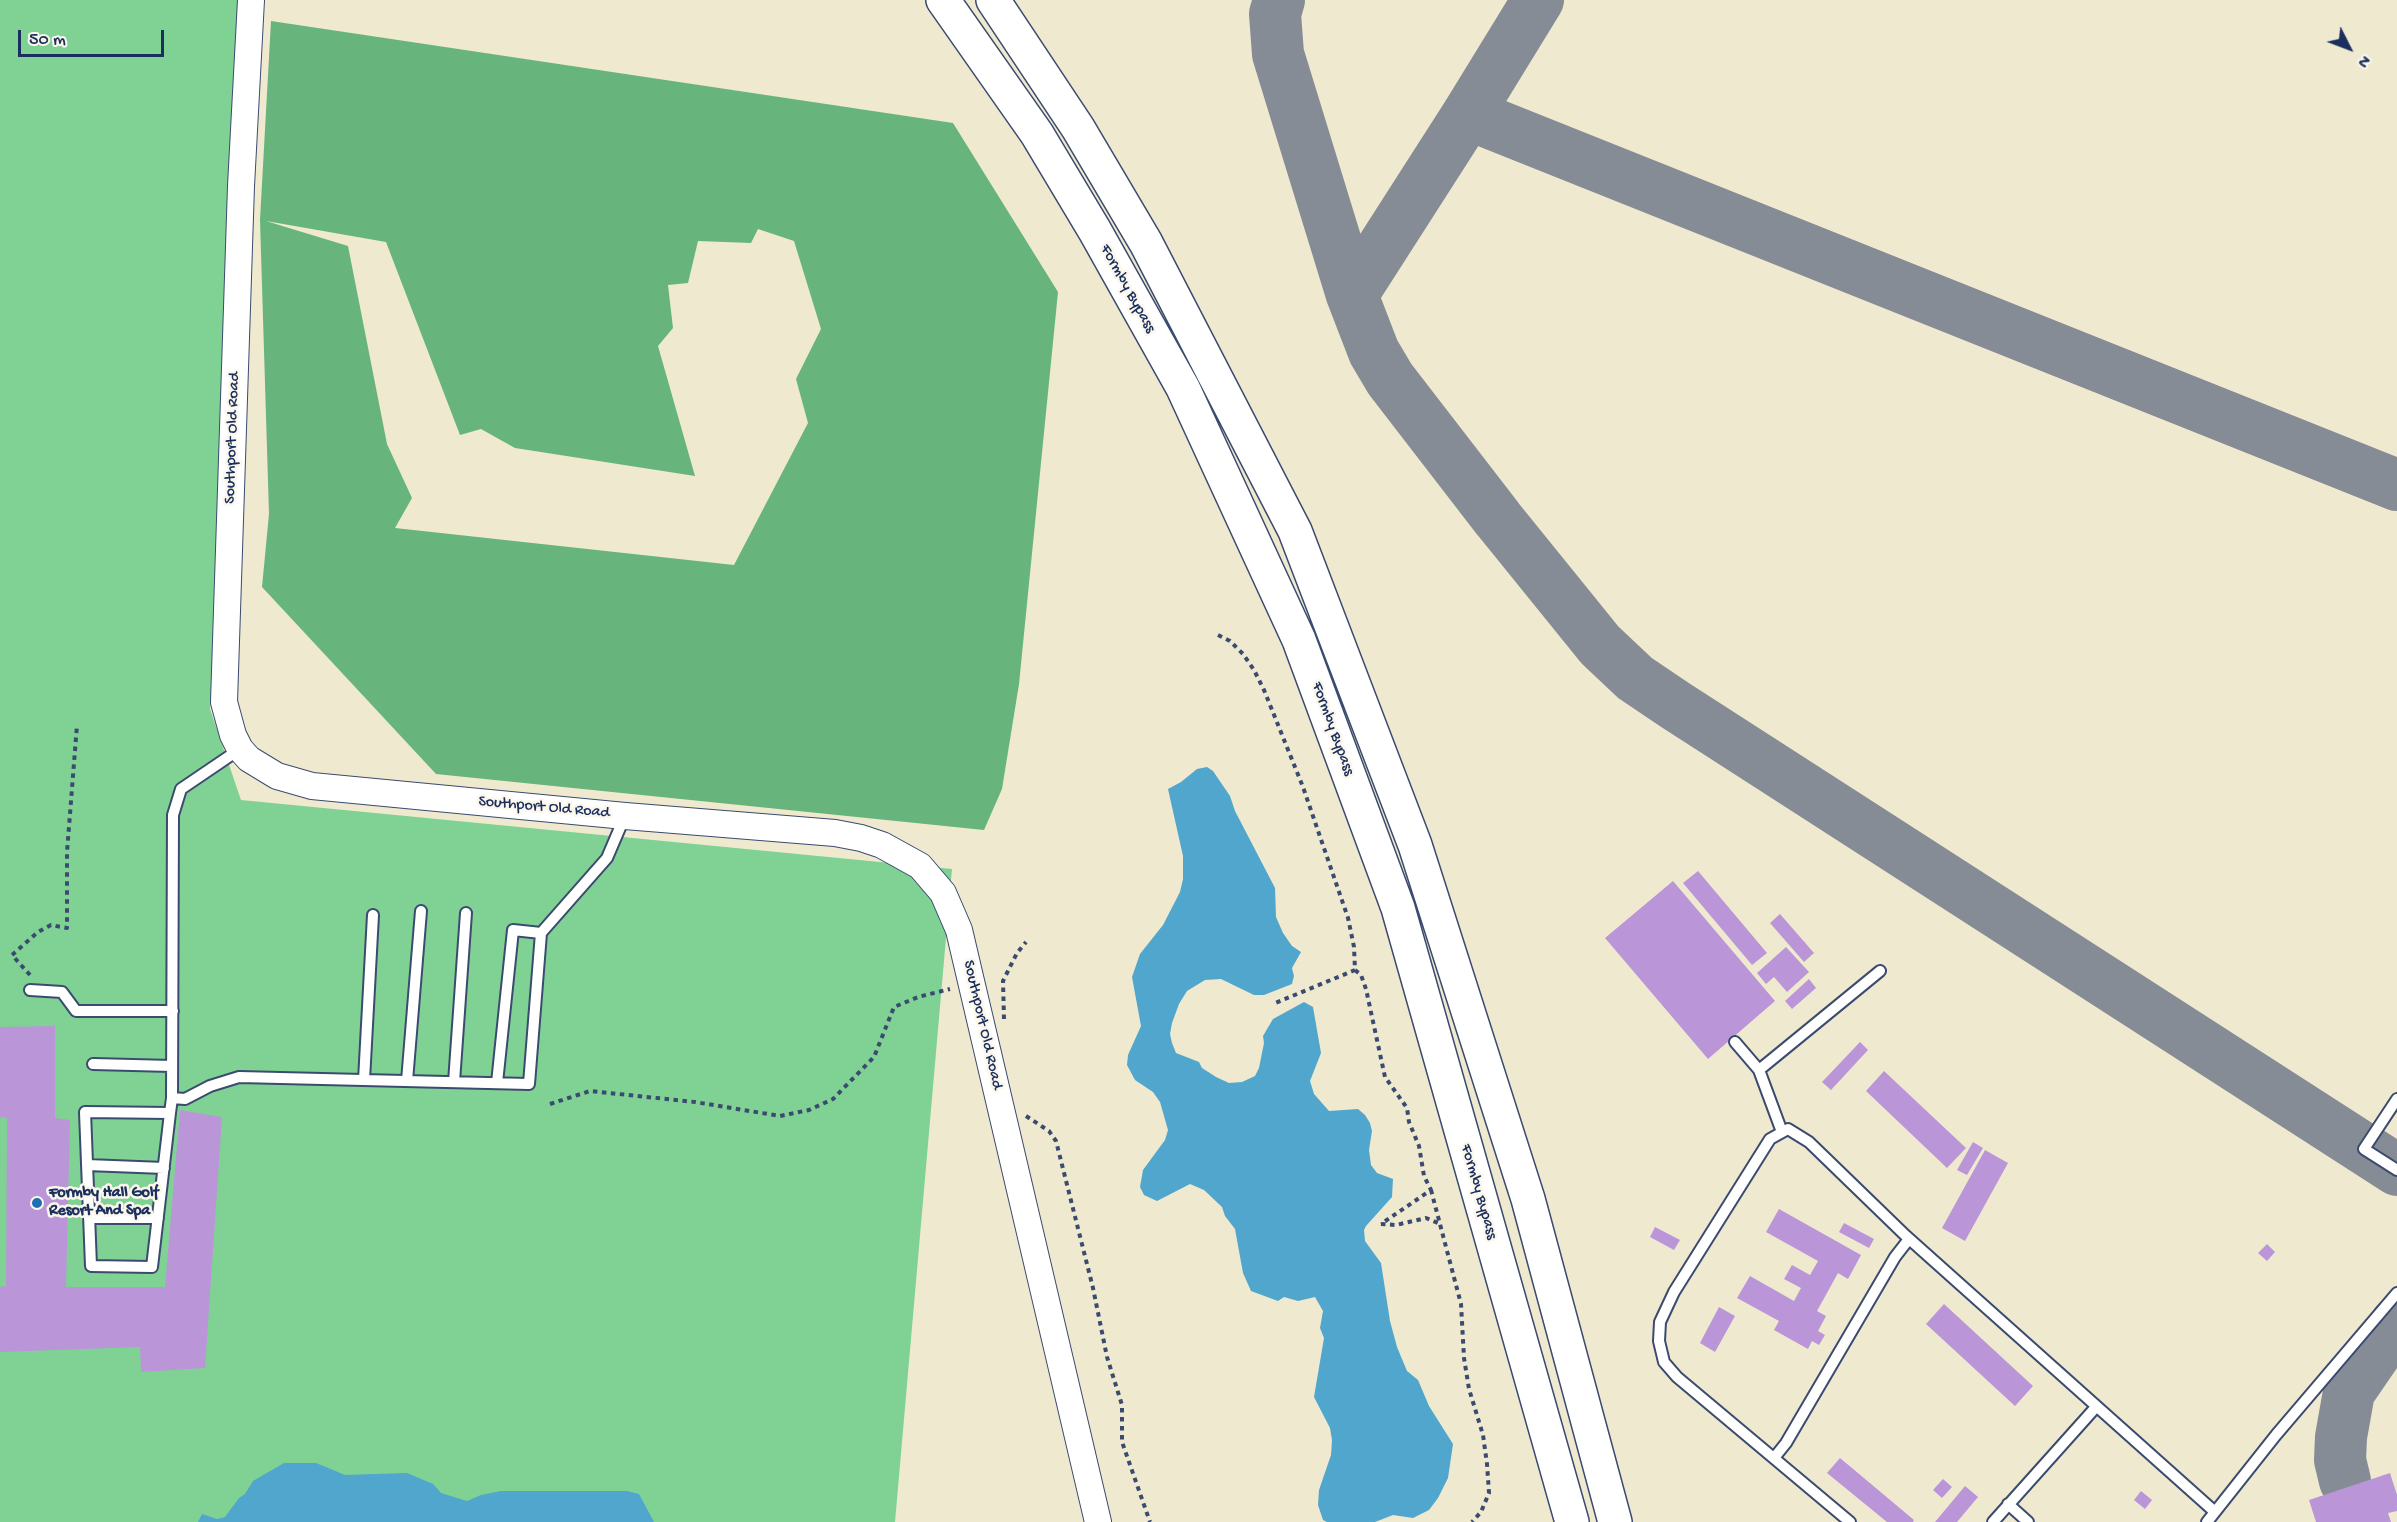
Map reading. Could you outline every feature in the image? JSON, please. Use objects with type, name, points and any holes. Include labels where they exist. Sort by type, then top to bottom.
[{"type":"highway","name":"Formby Bypass","points":[[943,0],[1037,134],[1183,388],[1299,640],[1398,908],[1572,1522]]},
{"type":"highway","points":[[993,0],[1078,128],[1146,243],[1296,531],[1419,856],[1528,1199],[1615,1522]]},
{"type":"street","name":"Southport Old Road","points":[[251,0],[241,186],[224,702],[230,727],[240,749],[249,759],[277,776],[312,786],[625,816],[835,833],[861,838],[902,854],[920,866],[943,892],[959,930],[1098,1522]]},
{"type":"lane","points":[[170,1113],[85,1112],[91,1266],[152,1267],[172,1098],[173,815],[181,789],[240,749]]},
{"type":"lane","points":[[172,1098],[185,1099],[210,1086],[238,1077],[529,1084],[541,933],[607,858],[625,816]]},
{"type":"lane","points":[[407,1081],[421,911]]},
{"type":"lane","points":[[454,1082],[466,913]]},
{"type":"lane","points":[[364,1080],[373,915]]},
{"type":"lane","points":[[497,1083],[513,930],[541,933]]},
{"type":"lane","points":[[1759,1070],[1880,971]]},
{"type":"lane","points":[[30,990],[62,992],[76,1011],[172,1011]]},
{"type":"lane","points":[[1736,1042],[1759,1070],[1782,1132]]},
{"type":"lane","points":[[93,1064],[172,1066]]},
{"type":"lane","points":[[2397,1099],[2364,1149],[2397,1170]]},
{"type":"lane","points":[[1850,1522],[1677,1377],[1664,1362],[1659,1341],[1660,1322],[1674,1292],[1770,1139],[1788,1129],[1809,1142],[1909,1239],[2215,1512]]},
{"type":"lane","points":[[87,1165],[164,1168]]},
{"type":"lane","points":[[89,1218],[158,1218]]},
{"type":"lane","points":[[1774,1458],[1786,1443],[1895,1257],[1909,1239]]},
{"type":"lane","points":[[2207,1522],[2276,1435],[2397,1293]]},
{"type":"lane","points":[[1993,1522],[2096,1407]]},
{"type":"lane","points":[[2008,1504],[2028,1522]]},
{"type":"path","points":[[1218,635],[1230,641],[1254,670],[1287,744],[1348,918],[1354,947],[1355,970],[1361,975],[1366,989],[1385,1077],[1407,1107],[1419,1146],[1424,1176],[1431,1190],[1461,1304],[1464,1358],[1483,1435],[1488,1493],[1481,1512],[1472,1522]]},
{"type":"path","points":[[30,975],[12,955],[38,932],[51,925],[67,928],[67,852],[77,725]]},
{"type":"path","points":[[1004,1022],[1003,981],[1017,953],[1026,942]]},
{"type":"path","points":[[1273,1005],[1355,970]]},
{"type":"path","points":[[550,1104],[590,1091],[707,1103],[780,1116],[809,1110],[833,1099],[874,1057],[894,1007],[918,997],[958,987],[1003,987]]},
{"type":"path","points":[[1025,1116],[1049,1131],[1056,1141],[1107,1357],[1122,1405],[1122,1442],[1150,1522]]},
{"type":"path","points":[[1431,1190],[1381,1224],[1396,1225],[1426,1218],[1438,1223]]},
{"type":"green space","points":[[0,0],[262,0],[210,709],[241,800],[952,869],[895,1522],[0,1522]]},
{"type":"green space","points":[[271,21],[953,123],[1058,292],[1019,684],[1002,789],[984,830],[436,774],[262,587],[269,514],[260,220]],"holes":[[[266,221],[386,242],[460,435],[481,429],[515,448],[695,476],[658,346],[673,328],[668,285],[688,283],[698,241],[751,243],[758,229],[794,241],[821,329],[796,379],[808,423],[734,565],[395,528],[412,498],[387,444],[348,246]]]},
{"type":"water","points":[[1207,767],[1213,771],[1230,796],[1235,811],[1275,888],[1276,917],[1283,933],[1292,946],[1301,952],[1292,968],[1294,976],[1292,984],[1264,995],[1254,995],[1221,979],[1205,980],[1187,991],[1172,1023],[1170,1034],[1172,1043],[1176,1053],[1199,1062],[1202,1068],[1216,1077],[1229,1083],[1242,1082],[1255,1076],[1259,1068],[1264,1043],[1263,1036],[1273,1019],[1304,1002],[1313,1007],[1321,1053],[1310,1081],[1314,1094],[1329,1111],[1358,1109],[1365,1115],[1372,1131],[1369,1150],[1371,1165],[1377,1173],[1393,1179],[1392,1197],[1366,1226],[1365,1241],[1381,1263],[1390,1321],[1407,1371],[1418,1380],[1429,1406],[1453,1444],[1448,1478],[1438,1498],[1429,1510],[1413,1518],[1393,1515],[1375,1522],[1327,1522],[1323,1520],[1318,1505],[1319,1490],[1331,1455],[1332,1440],[1330,1428],[1314,1397],[1324,1338],[1320,1328],[1323,1311],[1315,1297],[1298,1301],[1284,1297],[1278,1301],[1251,1291],[1243,1273],[1235,1229],[1225,1216],[1222,1207],[1204,1190],[1190,1184],[1157,1201],[1144,1195],[1140,1187],[1143,1170],[1165,1140],[1168,1130],[1160,1102],[1153,1092],[1135,1080],[1127,1065],[1128,1055],[1141,1026],[1132,977],[1140,954],[1163,925],[1180,892],[1183,879],[1183,856],[1168,789],[1197,769]]},
{"type":"water","points":[[284,1463],[316,1463],[345,1475],[407,1473],[433,1484],[441,1493],[467,1501],[481,1495],[501,1491],[627,1491],[639,1494],[654,1522],[198,1522],[202,1514],[217,1519],[225,1517],[253,1481]]},
{"type":"building","points":[[1698,871],[1767,953],[1752,965],[1683,883]]},
{"type":"building","points":[[1673,881],[1775,1001],[1708,1059],[1605,938]]},
{"type":"building","points":[[1780,914],[1814,953],[1804,962],[1770,923]]},
{"type":"building","points":[[1786,947],[1809,972],[1787,992],[1774,977],[1766,984],[1757,973]]},
{"type":"building","points":[[1809,979],[1816,988],[1792,1009],[1785,1001]]},
{"type":"building","name":"Formby Hall Golf Resort And Spa","points":[[55,1026],[55,1118],[70,1120],[66,1287],[165,1287],[180,1110],[222,1117],[205,1368],[141,1372],[140,1347],[0,1352],[0,1287],[6,1286],[7,1118],[0,1117],[0,1027]]},
{"type":"building","points":[[1860,1042],[1868,1050],[1831,1090],[1822,1082]]},
{"type":"building","points":[[1884,1071],[1966,1148],[1947,1168],[1866,1091]]},
{"type":"building","points":[[1973,1142],[1983,1148],[1967,1175],[1957,1170]]},
{"type":"building","points":[[1985,1150],[2008,1163],[1965,1241],[1942,1228]]},
{"type":"building","points":[[1779,1209],[1861,1255],[1848,1279],[1838,1273],[1817,1311],[1826,1316],[1818,1331],[1825,1335],[1819,1345],[1812,1341],[1808,1349],[1774,1330],[1779,1321],[1737,1298],[1750,1276],[1794,1301],[1801,1288],[1784,1279],[1792,1265],[1810,1275],[1818,1261],[1766,1232]]},
{"type":"building","points":[[1844,1223],[1874,1239],[1869,1248],[1839,1232]]},
{"type":"building","points":[[1655,1227],[1680,1240],[1674,1250],[1650,1237]]},
{"type":"building","points":[[2267,1244],[2275,1252],[2267,1261],[2258,1253]]},
{"type":"building","points":[[1944,1304],[2033,1386],[2015,1406],[1926,1324]]},
{"type":"building","points":[[1719,1307],[1735,1316],[1715,1352],[1700,1343]]},
{"type":"building","points":[[1840,1458],[1914,1520],[1913,1522],[1887,1522],[1827,1473]]},
{"type":"building","points":[[2390,1473],[2397,1495],[2397,1511],[2388,1513],[2391,1522],[2316,1522],[2309,1500]]},
{"type":"building","points":[[1943,1479],[1952,1487],[1942,1498],[1933,1490]]},
{"type":"building","points":[[1965,1486],[1978,1497],[1957,1522],[1935,1522]]},
{"type":"building","points":[[2141,1491],[2152,1500],[2145,1509],[2134,1500]]},
{"type":"taxiway","points":[[1279,0],[1275,14],[1278,54],[1352,295],[1374,352],[1390,379],[1498,519],[1600,645],[1635,678],[1675,705],[2397,1170]]},
{"type":"taxiway","points":[[1352,295],[1538,0]]},
{"type":"taxiway","points":[[1468,114],[2397,485]]},
{"type":"taxiway","points":[[2345,1481],[2340,1460],[2341,1437],[2349,1392],[2397,1322]]},
{"type":"place","name":"Formby Hall Golf Resort And Spa","points":[[37,1203]]}]
